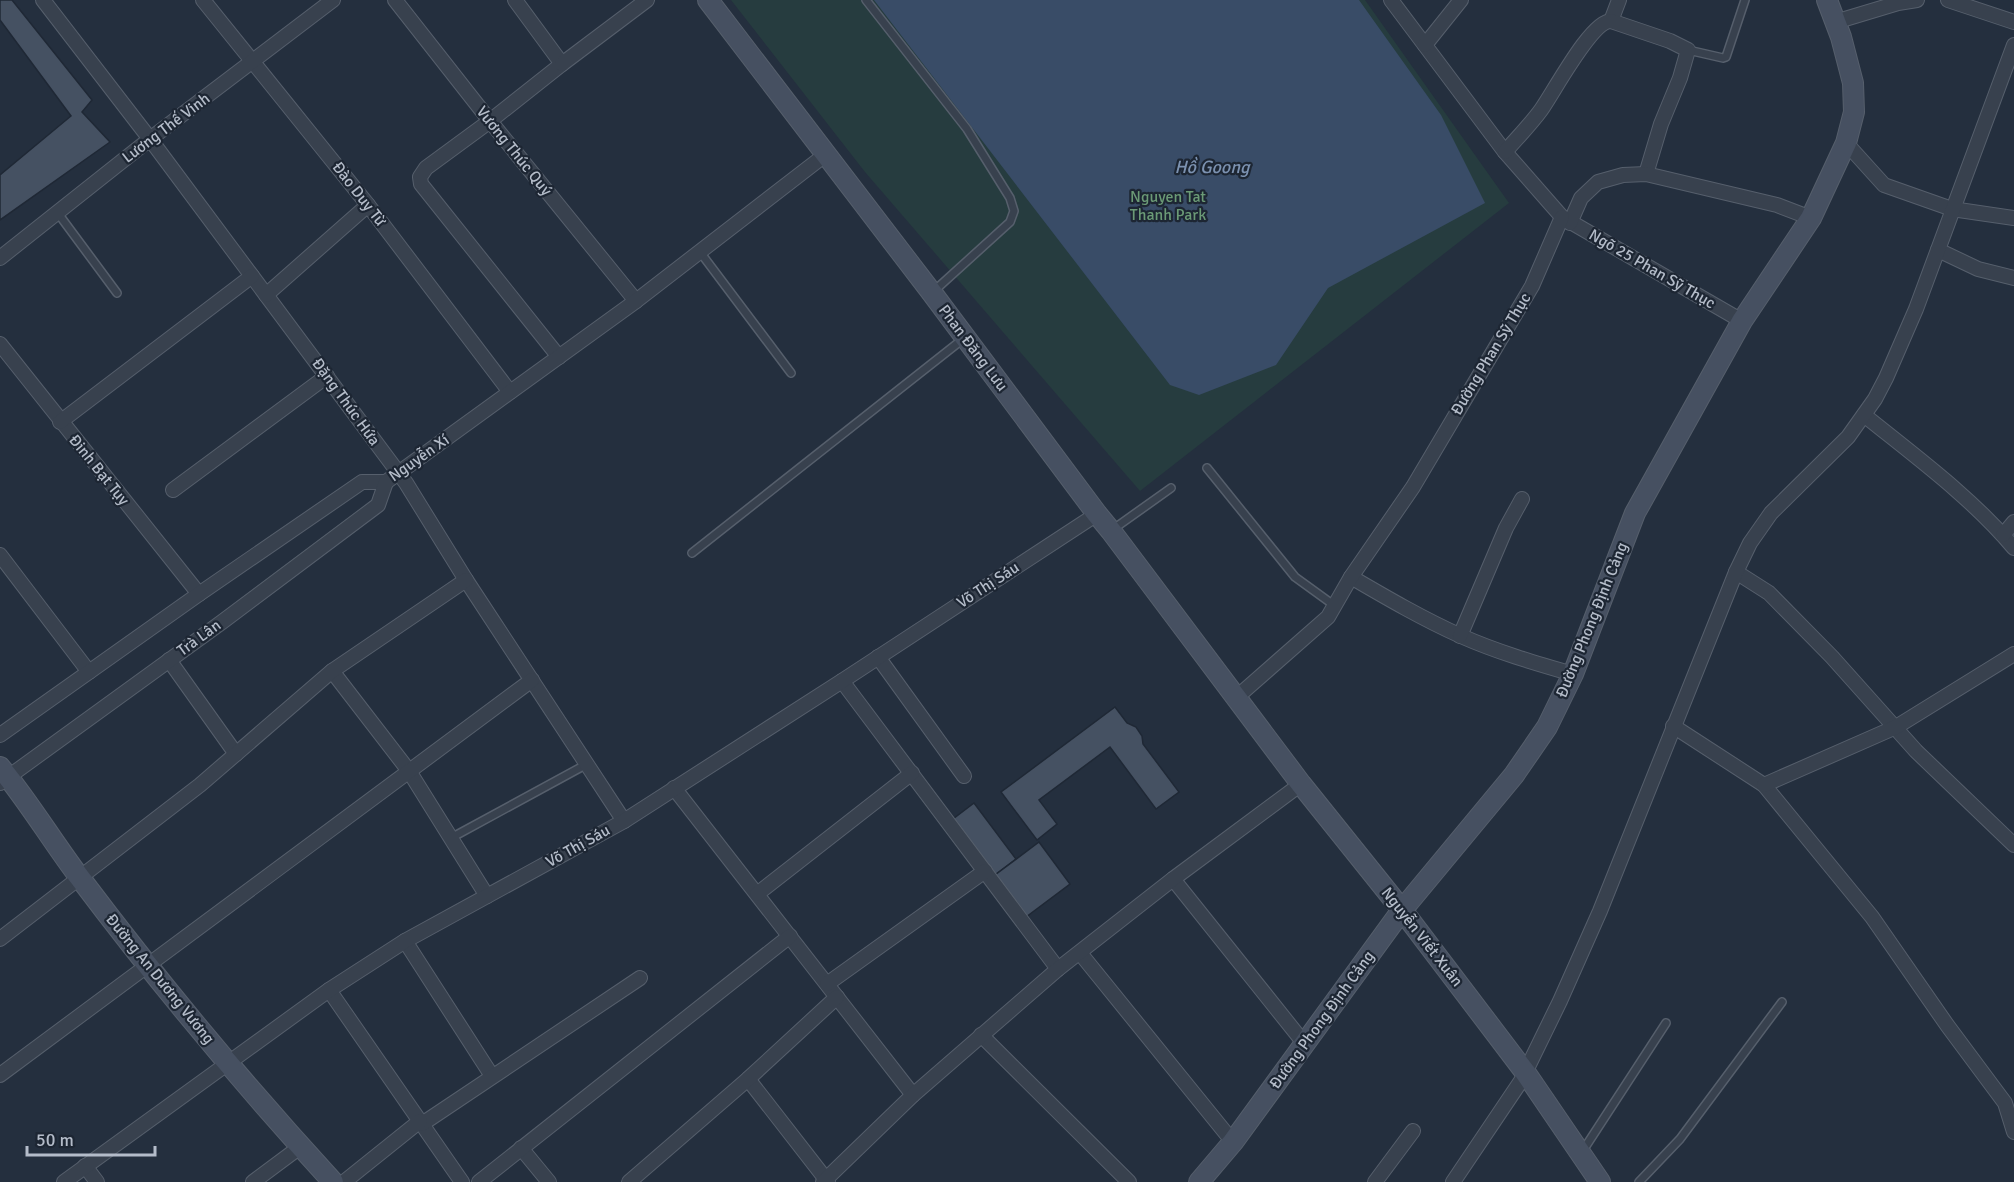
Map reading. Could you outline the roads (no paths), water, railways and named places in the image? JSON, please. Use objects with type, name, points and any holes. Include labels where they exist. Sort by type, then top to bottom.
[{"type":"street","name":"Đặng Thúc Hứa","points":[[43,0],[150,139],[406,483],[466,580],[624,821]]},
{"type":"street","name":"Đào Duy Từ","points":[[202,0],[368,205],[510,392]]},
{"type":"street","name":"Lương Thế Vinh","points":[[0,258],[150,139],[333,0]]},
{"type":"street","name":"Vương Thúc Quý","points":[[395,0],[489,121],[636,300]]},
{"type":"street","points":[[515,0],[562,64]]},
{"type":"street","points":[[560,357],[421,183],[420,177],[426,168],[647,0]]},
{"type":"street","name":"Phan Đăng Lưu","points":[[708,0],[932,292],[1096,514],[1237,697]]},
{"type":"street","points":[[1391,0],[1505,152],[1566,220]]},
{"type":"street","points":[[1425,45],[1461,0]]},
{"type":"street","points":[[1611,21],[1619,0]]},
{"type":"street","name":"Đường Phong Định Cảng","points":[[1199,1182],[1233,1142],[1402,910],[1514,776],[1546,727],[1574,674],[1635,513],[1742,321],[1811,218],[1846,143],[1854,112],[1853,83],[1841,37],[1827,0]]},
{"type":"street","points":[[1835,22],[1898,3],[1917,0]]},
{"type":"street","points":[[1948,0],[2014,21]]},
{"type":"street","points":[[1505,152],[1538,113],[1587,39],[1602,24],[1611,21],[1670,41],[1688,50],[1680,78],[1661,124],[1646,174]]},
{"type":"street","points":[[1453,1182],[1521,1081],[1600,910],[1673,726],[1750,543],[1771,513],[1848,438],[1886,378],[1938,250],[2014,45]]},
{"type":"street","points":[[1846,143],[1884,184],[1952,210],[2014,218]]},
{"type":"street","name":"Nguyễn Xí","points":[[0,735],[362,482],[386,482],[560,357],[825,155]]},
{"type":"street","name":"Đường Phan Sỹ Thục","points":[[1237,697],[1328,617],[1351,577],[1413,487],[1532,286],[1566,220],[1581,198],[1598,182],[1623,175],[1646,174],[1777,205],[1811,218]]},
{"type":"street","points":[[266,295],[368,205]]},
{"type":"street","name":"Ngõ 25 Phan Sỹ Thục","points":[[1566,220],[1742,321]]},
{"type":"street","points":[[1938,250],[1978,269],[2014,278]]},
{"type":"street","points":[[60,422],[252,276]]},
{"type":"street","name":"Đinh Bạt Tụy","points":[[0,344],[199,594]]},
{"type":"street","points":[[173,490],[327,376]]},
{"type":"street","points":[[1864,415],[1965,497],[2014,548]]},
{"type":"street","name":"Trà Lân","points":[[3,776],[170,660],[378,505],[386,482]]},
{"type":"street","points":[[1460,636],[1506,528],[1522,499]]},
{"type":"street","name":"Võ Thị Sáu","points":[[64,1182],[329,990],[405,942],[624,821],[1096,514]]},
{"type":"street","points":[[2003,535],[2014,522]]},
{"type":"street","points":[[0,555],[89,672]]},
{"type":"street","points":[[1736,572],[1769,593],[1916,751],[2014,845]]},
{"type":"street","points":[[1351,577],[1415,614],[1460,636],[1515,657],[1574,674]]},
{"type":"street","points":[[0,939],[200,785],[332,671],[466,580]]},
{"type":"street","points":[[878,657],[964,776]]},
{"type":"street","points":[[1764,785],[1896,727],[2012,657]]},
{"type":"street","points":[[170,660],[236,754]]},
{"type":"street","points":[[332,671],[409,771],[487,896]]},
{"type":"street","points":[[0,1075],[532,680]]},
{"type":"street","points":[[842,681],[1058,969]]},
{"type":"street","name":"Nguyễn Viết Xuân","points":[[1237,697],[1301,784],[1402,910],[1525,1072],[1600,1182]]},
{"type":"street","points":[[1673,726],[1764,785],[1872,916],[1947,1025],[2010,1097],[2014,1132]]},
{"type":"street","points":[[757,894],[912,773]]},
{"type":"street","name":"Đường An Dương Vương","points":[[3,776],[149,966],[228,1063],[333,1182]]},
{"type":"street","points":[[748,1079],[826,1181],[913,1095],[1058,969],[1173,879],[1301,784]]},
{"type":"street","points":[[674,788],[913,1095]]},
{"type":"street","points":[[827,984],[985,871]]},
{"type":"street","points":[[1173,879],[1304,1043]]},
{"type":"street","points":[[479,1182],[790,936]]},
{"type":"street","points":[[405,942],[492,1076]]},
{"type":"street","points":[[1080,953],[1233,1142]]},
{"type":"street","points":[[344,1182],[421,1122],[640,978]]},
{"type":"street","points":[[329,990],[462,1182]]},
{"type":"street","points":[[629,1182],[748,1079],[837,997]]},
{"type":"street","points":[[981,1035],[1129,1182]]},
{"type":"street","points":[[1375,1182],[1413,1131]]},
{"type":"street","points":[[253,1182],[300,1147]]},
{"type":"street","points":[[521,1148],[549,1182]]},
{"type":"street","points":[[85,1166],[97,1182]]},
{"type":"lane","points":[[866,0],[967,129],[1005,190],[1014,211],[1010,222],[932,292]]},
{"type":"lane","points":[[1688,50],[1726,57],[1745,0]]},
{"type":"lane","points":[[57,212],[117,293]]},
{"type":"lane","points":[[700,252],[791,373]]},
{"type":"lane","points":[[692,553],[966,338]]},
{"type":"lane","points":[[1208,468],[1295,577],[1335,606]]},
{"type":"lane","points":[[1111,531],[1171,488]]},
{"type":"lane","points":[[451,838],[587,764]]},
{"type":"lane","points":[[1640,1182],[1680,1139],[1782,1002]]},
{"type":"lane","points":[[1581,1153],[1666,1023]]},
{"type":"water","name":"Hồ Goong","points":[[874,0],[1359,0],[1441,115],[1485,203],[1328,288],[1276,365],[1199,395],[1170,385]]},
{"type":"park label","name":"Nguyen Tat Thanh Park","points":[[1168,206]]}]
